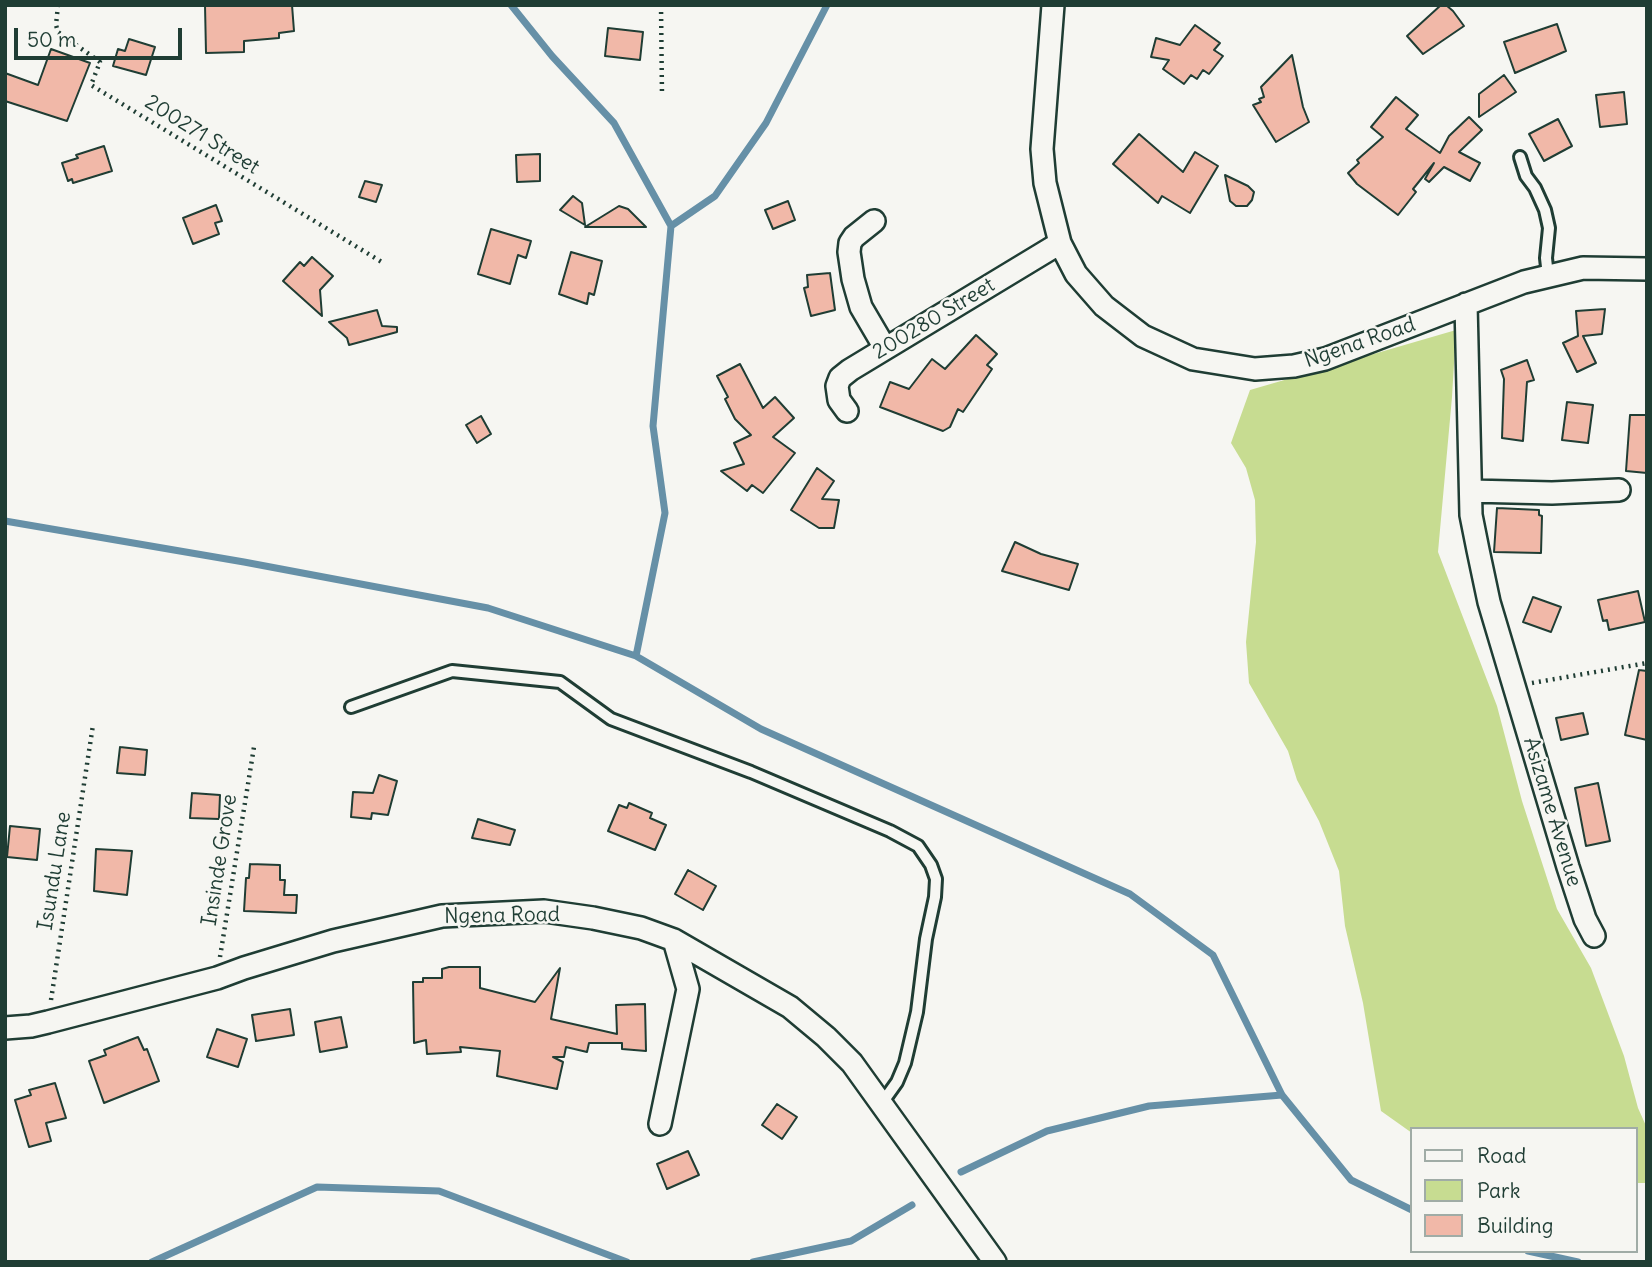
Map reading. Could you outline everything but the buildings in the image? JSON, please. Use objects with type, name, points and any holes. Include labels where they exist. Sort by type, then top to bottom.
[{"type":"street","name":"Ngena Road","points":[[1053,5],[1042,149],[1045,183],[1060,243],[1076,274],[1104,306],[1143,336],[1193,359],[1255,369],[1294,366],[1325,359],[1524,282],[1583,268],[1647,270]]},
{"type":"street","points":[[874,221],[853,237],[849,252],[861,307],[885,348]]},
{"type":"street","name":"200280 Street","points":[[847,411],[839,400],[837,391],[840,378],[1060,243]]},
{"type":"street","name":"Asizame Avenue","points":[[1466,304],[1471,515],[1480,563],[1489,602],[1568,867],[1585,919],[1594,936]]},
{"type":"street","points":[[1471,491],[1552,493],[1619,490]]},
{"type":"street","name":"Ngena Road","points":[[5,1028],[48,1022],[217,978],[333,941],[443,916],[544,911],[642,928],[674,940],[790,1007],[826,1037],[852,1063],[995,1262]]},
{"type":"street","points":[[660,1124],[688,989],[674,940]]},
{"type":"lane","points":[[1520,157],[1526,176],[1545,210],[1549,228],[1546,258],[1548,276]]},
{"type":"lane","points":[[351,707],[452,671],[560,682],[611,719],[751,772],[890,831],[918,846],[931,865],[936,879],[935,897],[926,939],[917,1012],[905,1063],[897,1082],[882,1103]]},
{"type":"path","name":"200271 Street","points":[[58,5],[58,32],[100,62],[91,85],[384,264]]},
{"type":"path","points":[[661,5],[663,96]]},
{"type":"path","points":[[1514,686],[1647,663]]},
{"type":"path","name":"Isundu Lane","points":[[48,1022],[93,725]]},
{"type":"path","name":"Insinde Grove","points":[[217,978],[254,747]]},
{"type":"green space","points":[[1456,330],[1438,552],[1497,706],[1522,801],[1557,909],[1591,968],[1624,1056],[1638,1108],[1647,1128],[1647,1183],[1638,1183],[1638,1127],[1410,1127],[1410,1132],[1381,1111],[1363,1003],[1345,926],[1339,871],[1319,821],[1297,780],[1288,751],[1249,683],[1246,642],[1256,542],[1255,500],[1246,468],[1231,443],[1250,390]]},
{"type":"waterway","points":[[511,5],[552,56],[614,123],[671,226],[653,426],[665,513],[636,656]]},
{"type":"waterway","points":[[671,226],[715,196],[766,123],[827,5]]},
{"type":"waterway","points":[[5,521],[488,608],[636,656],[761,729],[1130,894],[1213,955],[1282,1095],[1351,1180],[1410,1209]]},
{"type":"waterway","points":[[961,1172],[1047,1131],[1149,1106],[1282,1095]]},
{"type":"waterway","points":[[152,1262],[317,1187],[439,1191],[627,1262]]},
{"type":"waterway","points":[[753,1262],[851,1241],[912,1205]]},
{"type":"waterway","points":[[1537,1253],[1578,1262]]}]
